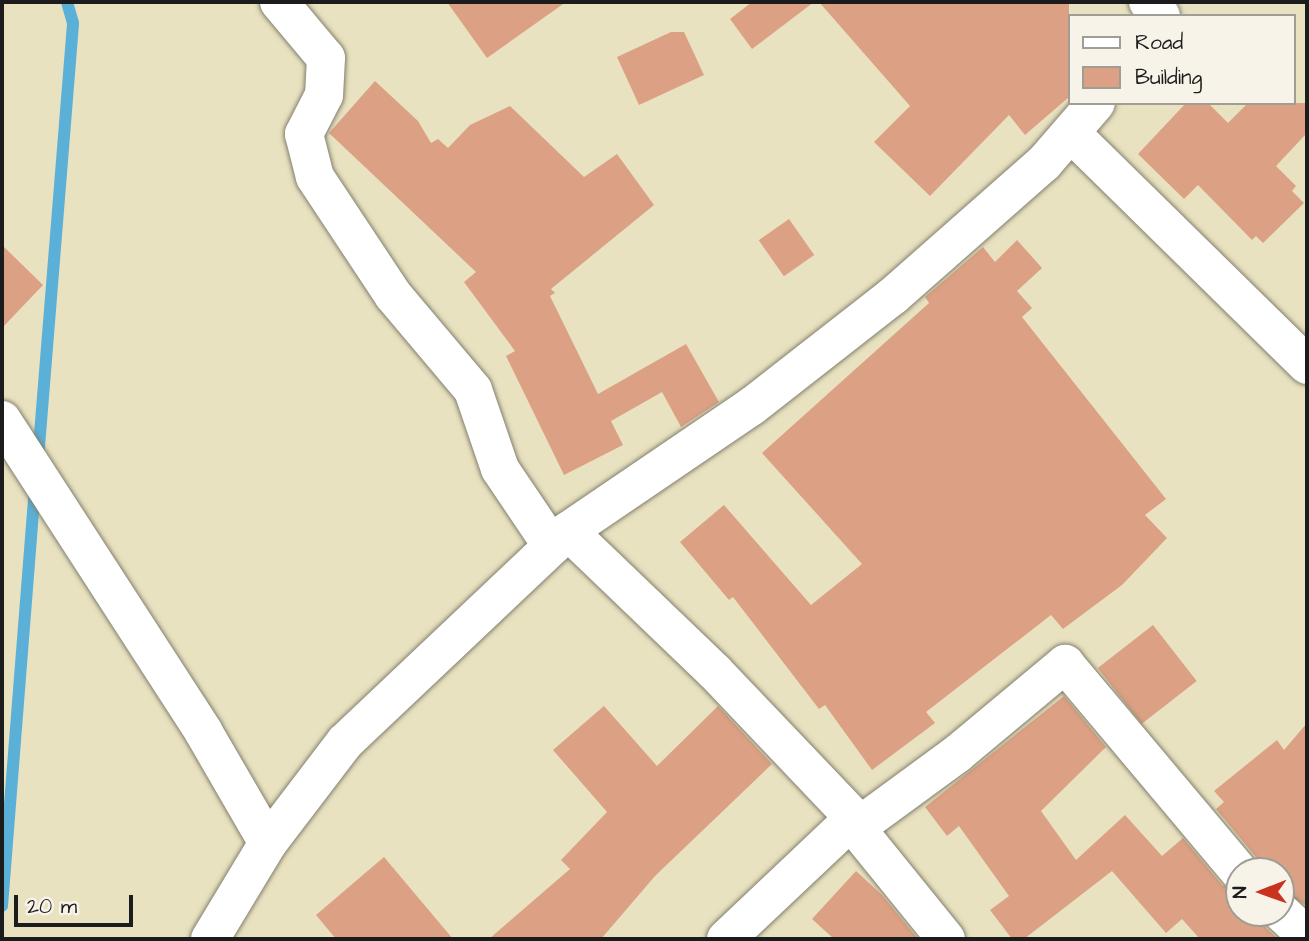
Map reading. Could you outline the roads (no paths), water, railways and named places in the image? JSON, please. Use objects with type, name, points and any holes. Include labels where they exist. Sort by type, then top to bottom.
[{"type":"street","points":[[279,2],[326,58],[324,95],[304,134],[315,177],[393,295],[437,342],[473,390],[500,469],[560,538],[715,672],[855,823],[946,939]]},
{"type":"street","points":[[210,939],[268,843],[345,742],[560,538],[752,407],[893,296],[1044,163],[1094,105]]},
{"type":"street","points":[[1071,133],[1307,365]]},
{"type":"street","points":[[2,421],[203,731],[268,843]]},
{"type":"street","points":[[726,939],[855,823],[957,754],[1065,664],[1226,857]]},
{"type":"waterway","points":[[38,459],[73,23],[67,2]]},
{"type":"waterway","points":[[2,906],[35,491]]}]
